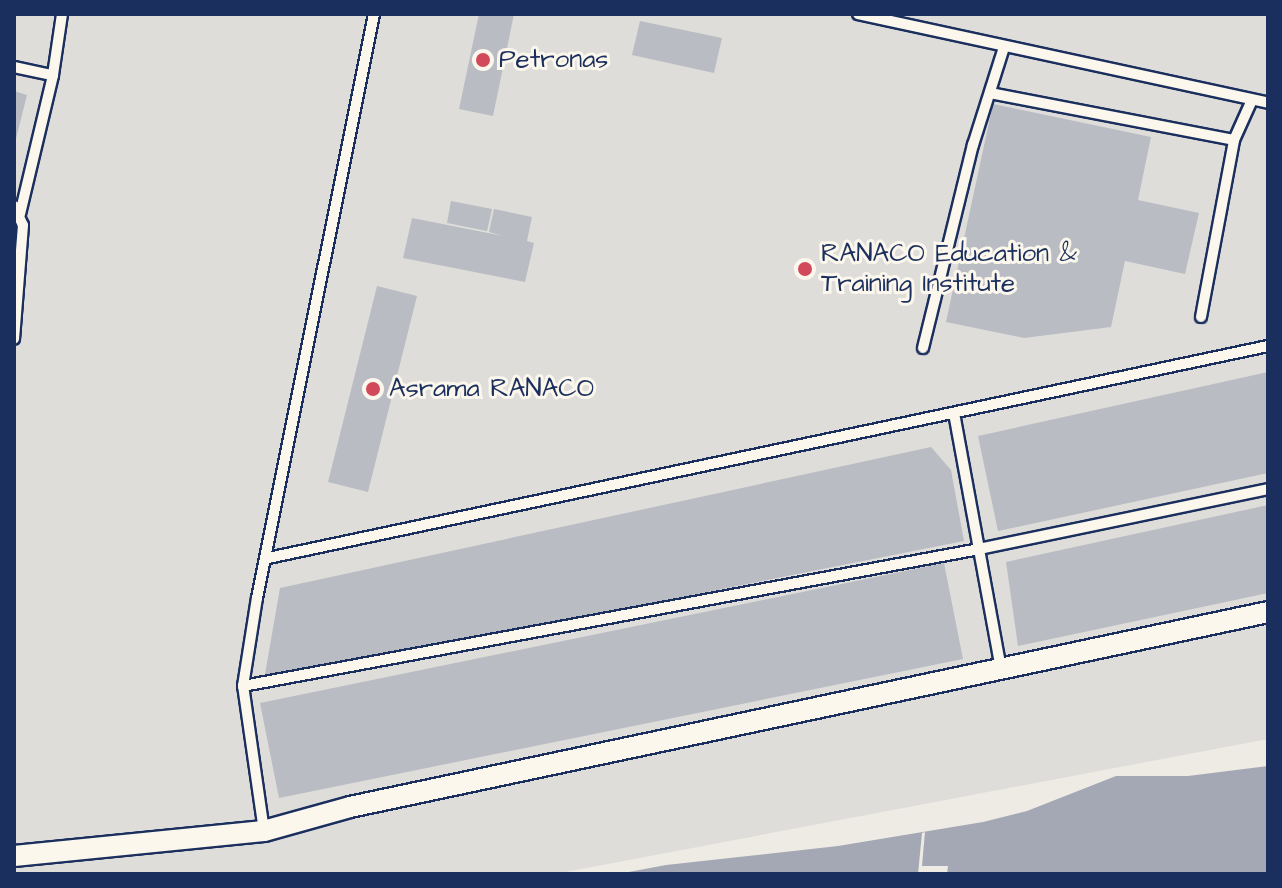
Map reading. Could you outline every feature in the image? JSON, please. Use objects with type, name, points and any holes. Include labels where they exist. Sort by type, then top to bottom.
[{"type":"street","points":[[14,856],[264,831],[350,807],[1268,612]]},
{"type":"lane","points":[[14,338],[23,225],[17,210],[53,75],[62,14]]},
{"type":"lane","points":[[264,831],[243,686],[257,598],[268,558],[374,14]]},
{"type":"lane","points":[[858,14],[1268,103]]},
{"type":"lane","points":[[923,348],[973,145],[1004,47]]},
{"type":"lane","points":[[14,67],[53,75]]},
{"type":"lane","points":[[990,93],[1234,140]]},
{"type":"lane","points":[[1201,317],[1234,140],[1252,100]]},
{"type":"lane","points":[[268,558],[1268,346]]},
{"type":"lane","points":[[954,413],[1001,669]]},
{"type":"lane","points":[[243,686],[979,549],[1268,489]]},
{"type":"shaded area","points":[[14,14],[1268,14],[1268,739],[555,874],[14,874]]},
{"type":"shaded area","points":[[1268,766],[1268,874],[618,874],[666,865],[838,846],[983,822],[1027,811],[1116,776],[1188,776]]},
{"type":"pier","points":[[925,832],[922,866],[948,866],[947,874],[918,874],[922,833]]},
{"type":"building","points":[[479,14],[514,14],[493,116],[459,109]]},
{"type":"building","points":[[640,21],[722,38],[714,73],[632,55]]},
{"type":"building","points":[[14,91],[27,95],[15,143],[14,142]]},
{"type":"building","points":[[993,104],[1151,137],[1138,200],[1199,213],[1185,274],[1125,261],[1111,327],[1024,338],[946,322]]},
{"type":"building","points":[[451,201],[492,209],[487,231],[447,223]]},
{"type":"building","points":[[494,209],[532,217],[527,241],[534,243],[525,282],[403,258],[412,218],[503,236],[489,232]]},
{"type":"building","name":"Asrama RANACO","points":[[377,286],[417,296],[368,492],[328,482]]},
{"type":"building","points":[[1268,372],[1268,473],[998,531],[978,436]]},
{"type":"building","points":[[931,447],[951,470],[964,541],[264,680],[280,588]]},
{"type":"building","points":[[1268,505],[1268,593],[1018,646],[1006,562]]},
{"type":"building","points":[[944,563],[963,659],[279,798],[260,703]]},
{"type":"place","name":"Petronas","points":[[483,60]]},
{"type":"place","name":"RANACO Education & Training Institute","points":[[805,269]]},
{"type":"place","name":"Asrama RANACO","points":[[373,389]]}]
